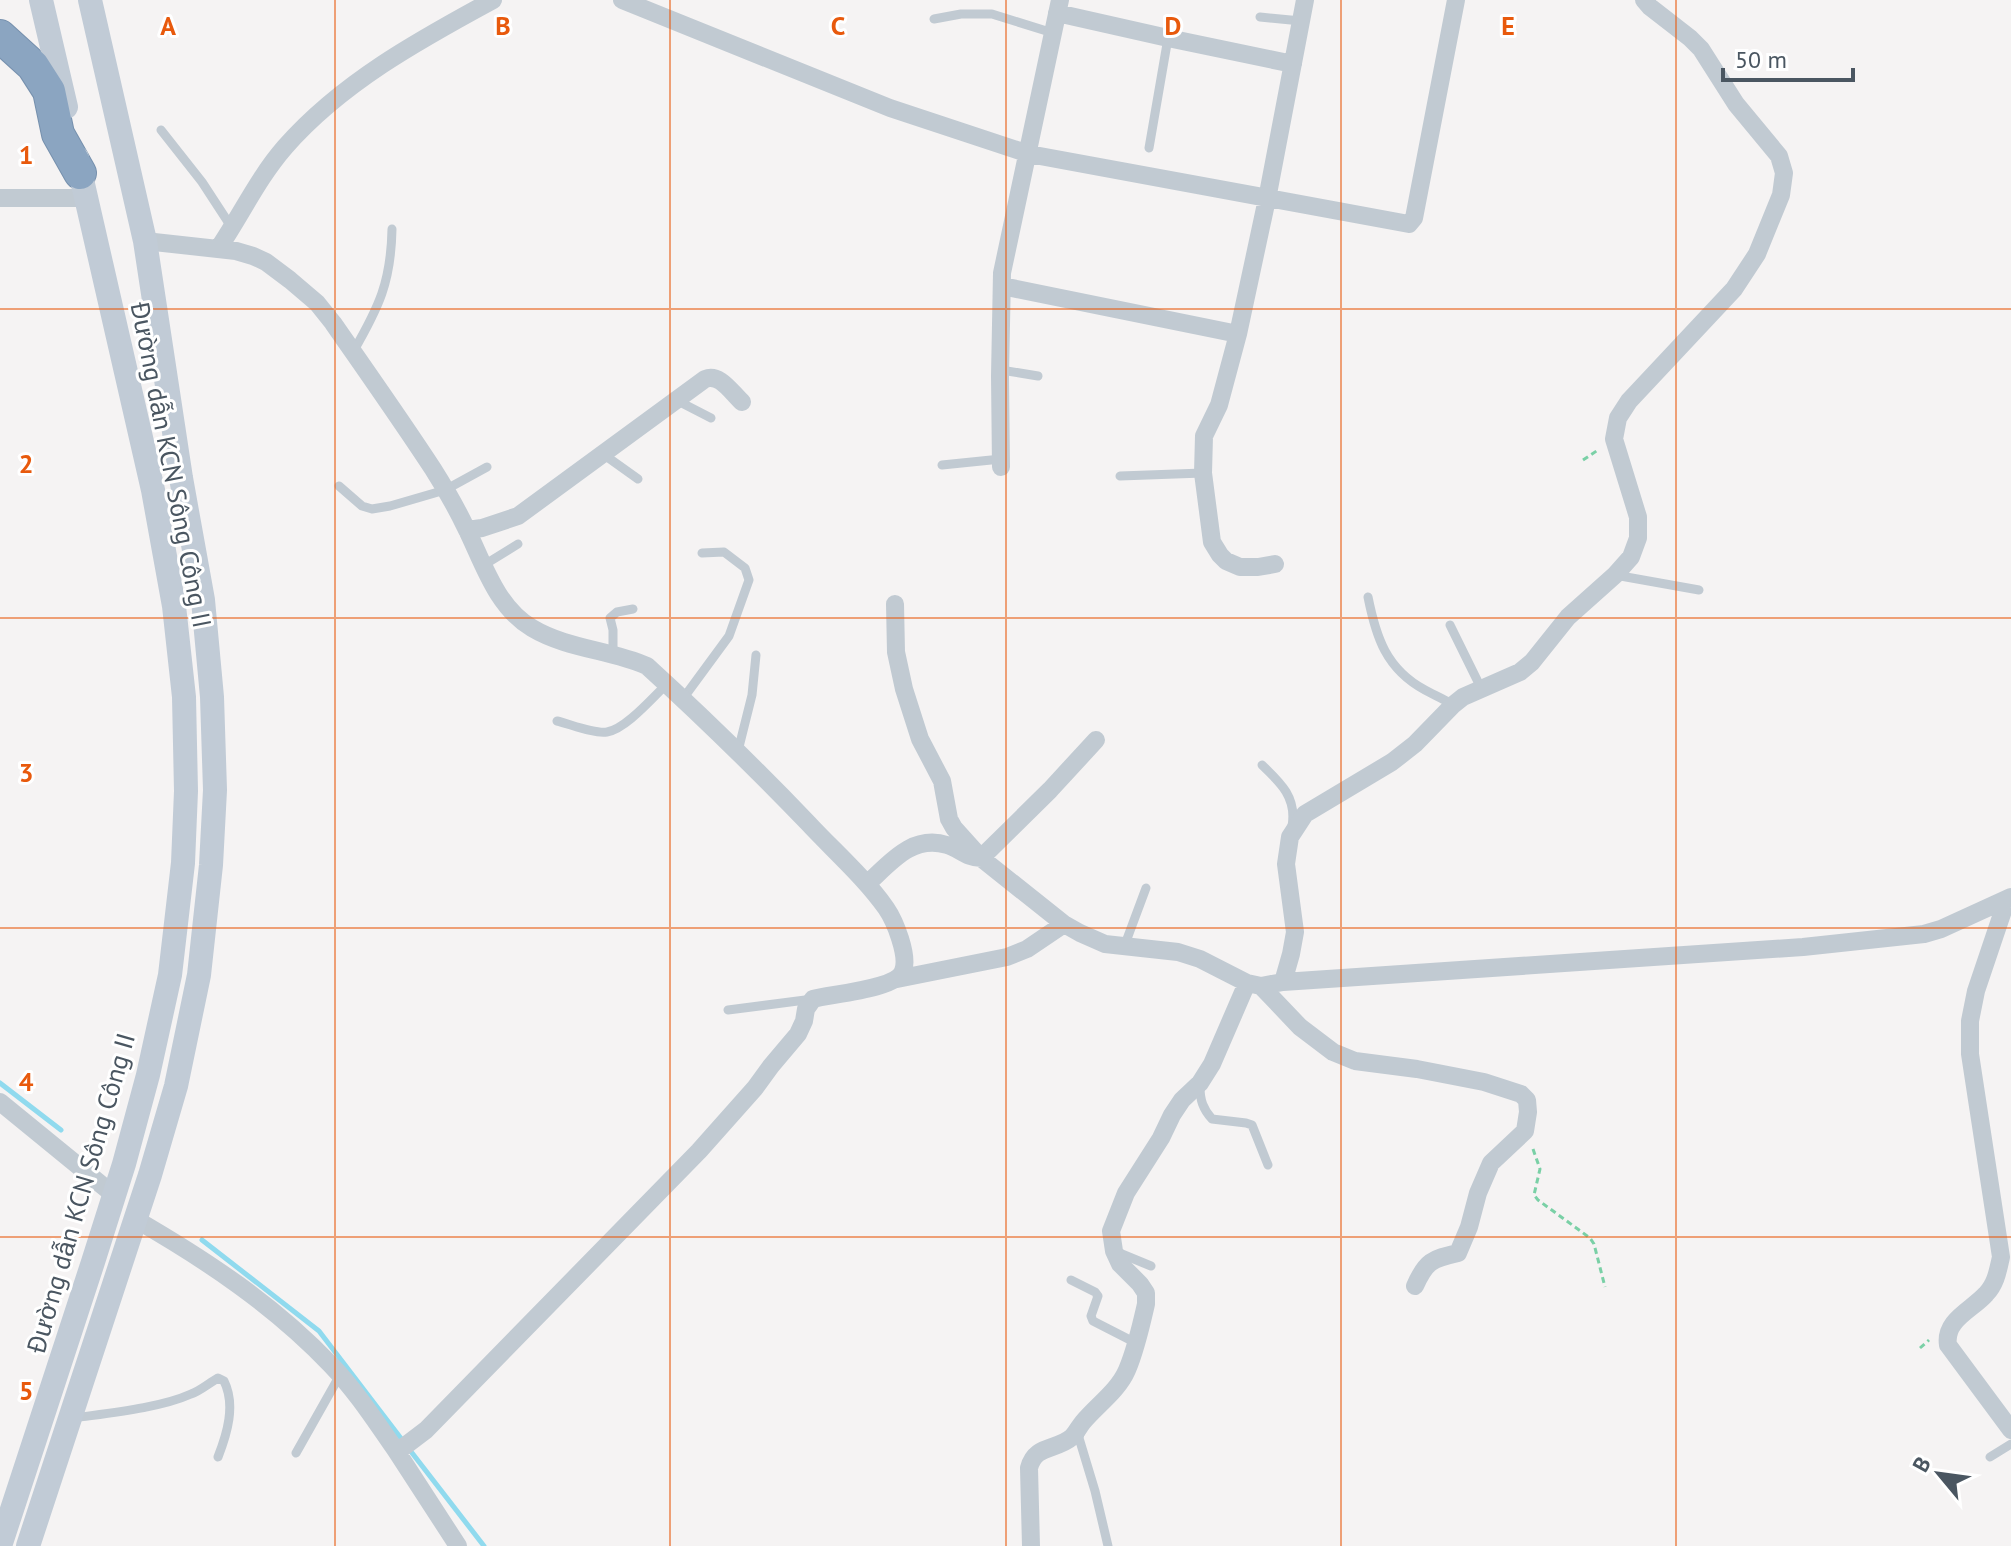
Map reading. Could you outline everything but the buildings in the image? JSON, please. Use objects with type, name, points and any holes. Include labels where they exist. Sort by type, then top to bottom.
[{"type":"highway","points":[[0,36],[33,66],[49,91],[58,134],[83,186]]},
{"type":"street","name":"Đường dẫn KCN Sông Công II","points":[[0,1546],[114,1195],[148,1075],[170,975],[183,863],[186,791],[184,697],[174,606],[153,490],[41,0]]},
{"type":"street","name":"Đường dẫn KCN Sông Công II","points":[[28,1546],[176,1086],[199,975],[211,865],[215,790],[212,697],[203,600],[145,241],[90,0]]},
{"type":"street","points":[[218,249],[273,162],[321,111],[340,94],[434,32],[493,0]]},
{"type":"street","points":[[622,0],[890,108],[1029,154],[1409,224],[1456,0]]},
{"type":"street","points":[[1275,564],[1240,567],[1226,561],[1212,542],[1203,473],[1204,436],[1219,405],[1238,334],[1305,0]]},
{"type":"street","points":[[1283,982],[1295,932],[1286,864],[1290,837],[1305,814],[1392,762],[1463,697],[1520,672],[1532,662],[1568,617],[1631,557],[1638,538],[1638,517],[1614,439],[1618,418],[1629,401],[1734,289],[1757,254],[1781,195],[1784,173],[1779,156],[1736,104],[1701,49],[1644,0]]},
{"type":"street","points":[[1001,463],[1002,273],[1058,6],[1168,38],[1293,64]]},
{"type":"street","points":[[0,198],[83,186]]},
{"type":"street","points":[[145,241],[244,252],[266,262],[317,303],[445,490],[496,590],[512,612],[530,627],[550,637],[629,658],[647,666],[738,751],[867,884],[887,909],[897,927],[904,959],[903,972],[897,979]]},
{"type":"street","points":[[1002,286],[1238,334]]},
{"type":"street","points":[[467,530],[518,516],[705,379],[711,377],[722,383],[742,402]]},
{"type":"street","points":[[895,604],[896,652],[904,689],[920,739],[942,781],[949,819],[981,858],[1064,924],[1105,944],[1178,952],[1254,984],[1308,1034],[1333,1052],[1355,1061],[1484,1082],[1521,1094],[1527,1100],[1525,1131],[1491,1163],[1458,1253],[1434,1259],[1423,1269],[1415,1286]]},
{"type":"street","points":[[867,884],[902,851],[920,843],[948,845],[973,858],[981,858],[1096,740]]},
{"type":"street","points":[[186,791],[215,790]]},
{"type":"street","points":[[1254,984],[1788,948],[1909,935],[1941,929],[2009,898]]},
{"type":"street","points":[[2009,898],[1976,991],[1970,1021],[1970,1054],[2006,1256],[1987,1293],[1951,1326],[1946,1335],[1948,1345],[2011,1430]]},
{"type":"street","points":[[400,1450],[426,1430],[689,1161],[798,1034],[806,1009],[813,999],[1007,957],[1027,949],[1064,924]]},
{"type":"street","points":[[1031,1546],[1031,1460],[1035,1453],[1066,1442],[1074,1435],[1116,1387],[1126,1372],[1136,1343],[1146,1293],[1120,1264],[1111,1231],[1126,1193],[1182,1100],[1200,1083],[1212,1064],[1254,984]]},
{"type":"street","points":[[0,1102],[114,1195]]},
{"type":"street","points":[[135,1219],[241,1285],[340,1375],[400,1450],[458,1546]]},
{"type":"lane","points":[[934,19],[961,14],[992,14],[1053,33]]},
{"type":"lane","points":[[1260,17],[1301,21]]},
{"type":"lane","points":[[1149,148],[1168,38]]},
{"type":"lane","points":[[161,130],[202,182],[232,228]]},
{"type":"lane","points":[[353,352],[381,300],[391,259],[392,229]]},
{"type":"lane","points":[[1001,370],[1038,376]]},
{"type":"lane","points":[[676,400],[711,418]]},
{"type":"lane","points":[[603,454],[638,479]]},
{"type":"lane","points":[[942,465],[1001,463]]},
{"type":"lane","points":[[339,486],[362,506],[372,509],[445,490],[487,467]]},
{"type":"lane","points":[[1120,476],[1203,473]]},
{"type":"lane","points":[[484,565],[518,544]]},
{"type":"lane","points":[[682,700],[729,636],[749,580],[745,568],[724,552],[702,553]]},
{"type":"lane","points":[[1615,575],[1699,590]]},
{"type":"lane","points":[[1368,597],[1382,647],[1395,669],[1453,705]]},
{"type":"lane","points":[[613,654],[610,618],[617,612],[633,609]]},
{"type":"lane","points":[[1450,625],[1481,688]]},
{"type":"lane","points":[[738,751],[752,695],[756,655]]},
{"type":"lane","points":[[557,721],[608,732],[629,720],[667,684]]},
{"type":"lane","points":[[1262,765],[1277,780],[1293,807],[1290,837]]},
{"type":"lane","points":[[1124,947],[1146,888]]},
{"type":"lane","points":[[728,1010],[813,999]]},
{"type":"lane","points":[[1200,1083],[1200,1096],[1207,1114],[1212,1119],[1252,1125],[1268,1165]]},
{"type":"lane","points":[[1114,1251],[1151,1266]]},
{"type":"lane","points":[[1071,1280],[1098,1296],[1091,1316],[1093,1321],[1136,1343]]},
{"type":"lane","points":[[296,1453],[340,1375]]},
{"type":"lane","points":[[70,1419],[183,1397],[218,1378],[224,1381],[230,1399],[226,1437],[218,1457]]},
{"type":"lane","points":[[1082,1423],[1079,1438],[1108,1546]]},
{"type":"lane","points":[[1990,1457],[2011,1444]]},
{"type":"path","points":[[1525,1131],[1540,1169],[1534,1195],[1590,1238],[1605,1287]]},
{"type":"waterway","points":[[0,1083],[61,1130]]},
{"type":"waterway","points":[[202,1240],[319,1331],[403,1441]]},
{"type":"waterway","points":[[409,1449],[484,1546]]}]
